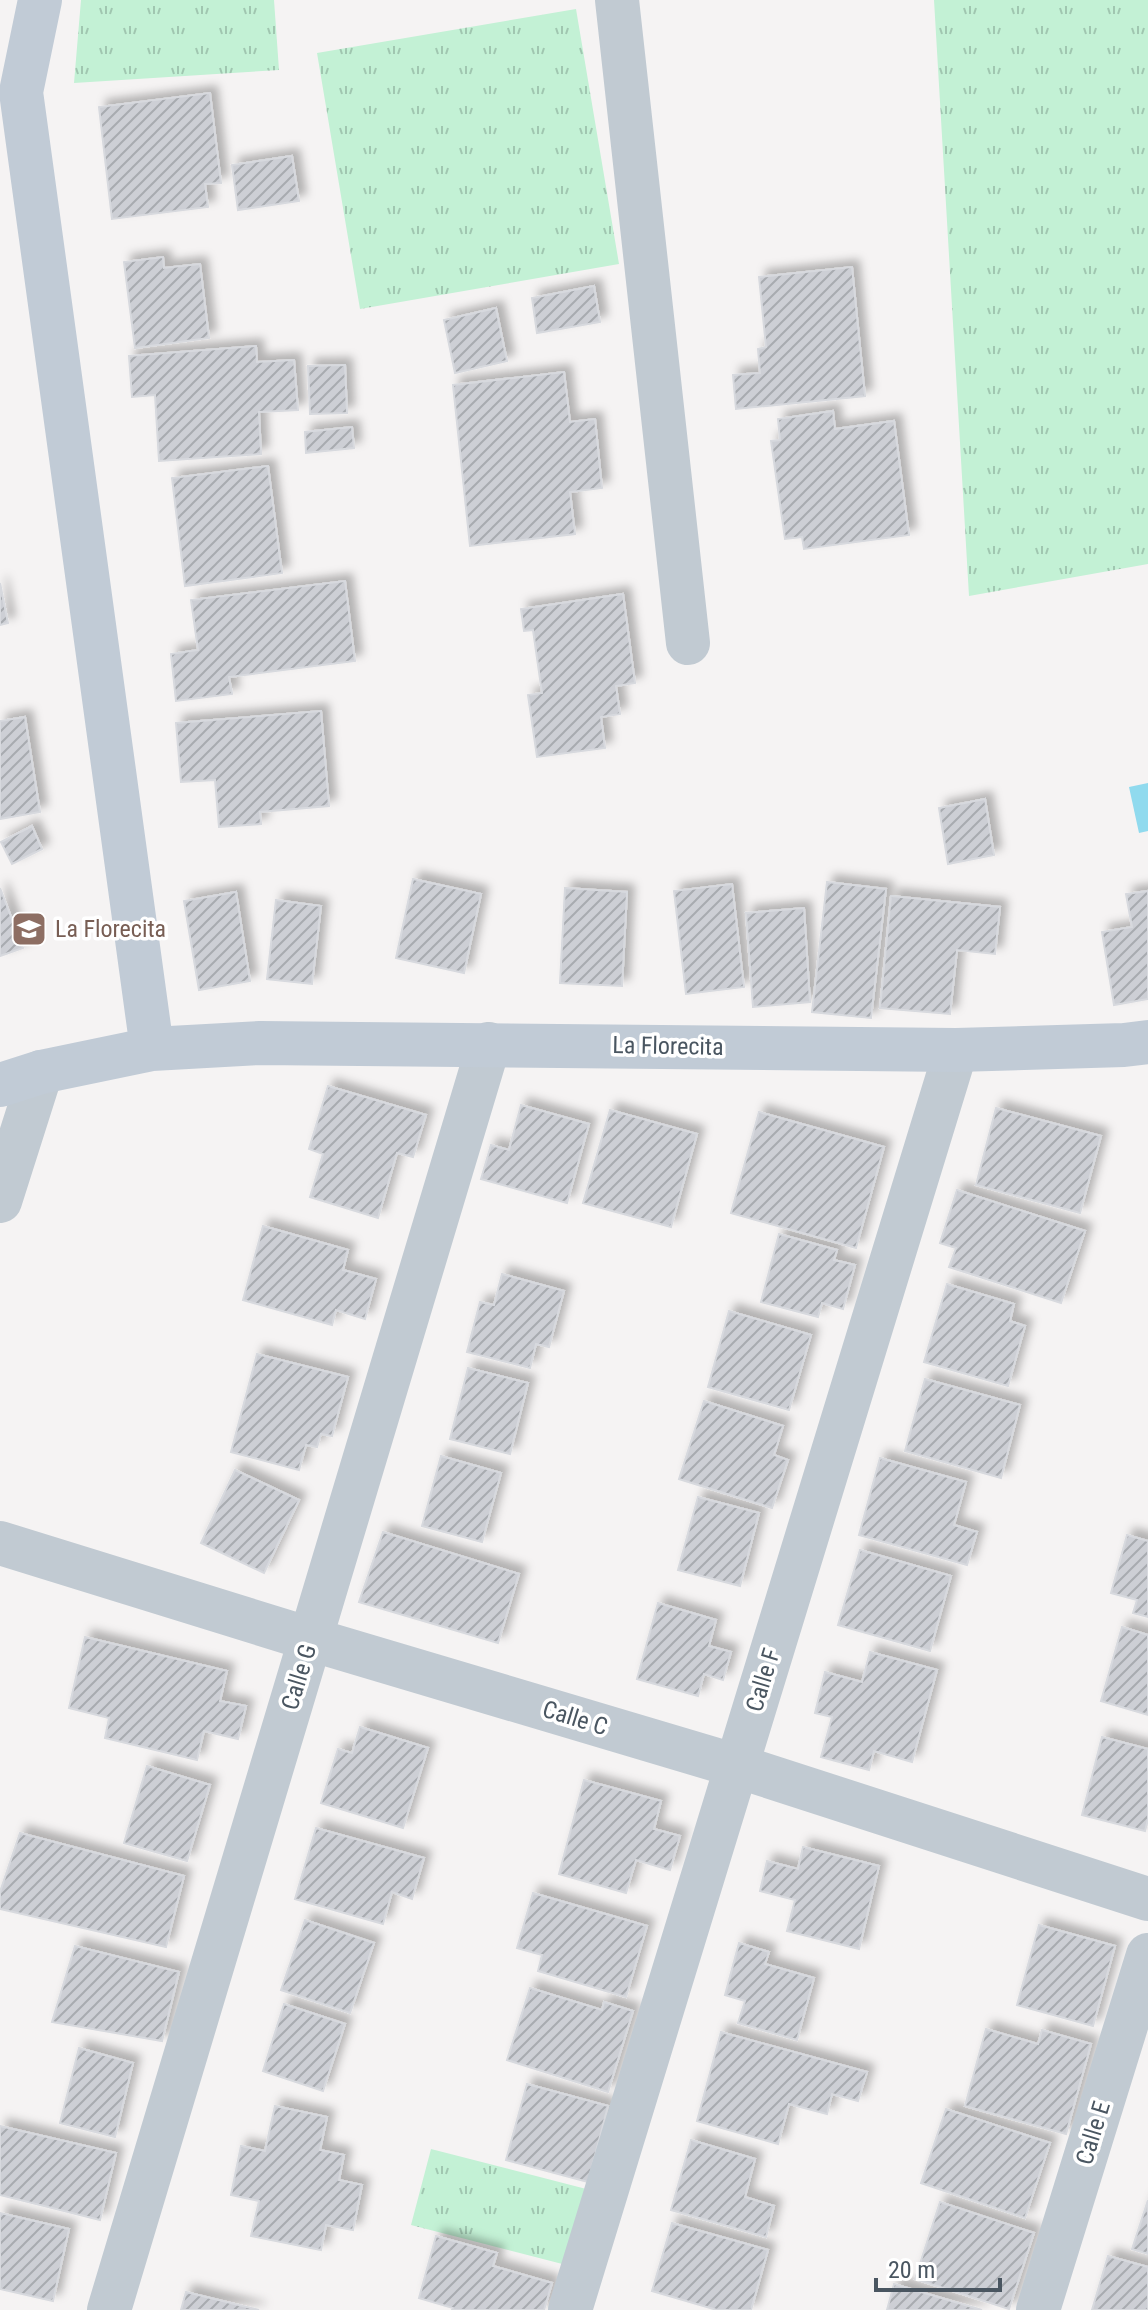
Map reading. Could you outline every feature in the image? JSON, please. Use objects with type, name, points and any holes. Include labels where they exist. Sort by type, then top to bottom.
[{"type":"main road","points":[[40,0],[10,93],[152,1049]]},
{"type":"main road","name":"La Florecita","points":[[0,1085],[41,1072],[152,1049],[260,1043],[956,1050],[1148,1042]]},
{"type":"street","points":[[617,0],[688,643]]},
{"type":"street","name":"Calle G","points":[[109,2310],[489,1044]]},
{"type":"street","name":"Calle F","points":[[570,2310],[956,1050]]},
{"type":"street","points":[[0,1201],[41,1072]]},
{"type":"street","name":"Calle C","points":[[0,1543],[737,1766],[1148,1899]]},
{"type":"street","name":"Calle E","points":[[1038,2310],[1148,1955]]},
{"type":"green space","points":[[81,0],[274,0],[279,70],[74,83]]},
{"type":"green space","points":[[934,0],[1148,0],[1148,564],[969,596]]},
{"type":"green space","points":[[576,9],[619,264],[360,309],[317,53]]},
{"type":"green space","points":[[431,2149],[594,2191],[574,2267],[411,2225]]},
{"type":"water","points":[[1148,783],[1148,831],[1139,833],[1129,787]]},
{"type":"building","points":[[210,93],[221,183],[205,184],[208,207],[112,219],[99,107]]},
{"type":"building","points":[[292,156],[299,201],[238,210],[232,165]]},
{"type":"building","points":[[163,257],[164,268],[200,264],[209,338],[135,348],[124,262]]},
{"type":"building","points":[[852,267],[865,396],[736,409],[733,375],[760,373],[758,349],[766,347],[759,277]]},
{"type":"building","points":[[594,286],[600,322],[537,333],[532,298]]},
{"type":"building","points":[[496,308],[507,361],[455,373],[444,320]]},
{"type":"building","points":[[256,346],[257,362],[294,360],[298,410],[259,412],[261,454],[159,461],[155,395],[132,397],[129,356]]},
{"type":"building","points":[[345,365],[347,413],[310,414],[308,366]]},
{"type":"building","points":[[564,372],[570,422],[595,419],[602,488],[570,492],[575,534],[470,546],[453,385]]},
{"type":"building","points":[[833,411],[835,429],[894,421],[909,535],[804,549],[802,537],[785,539],[771,441],[780,440],[778,419]]},
{"type":"building","points":[[352,427],[354,448],[306,453],[305,432]]},
{"type":"building","points":[[268,466],[282,573],[185,586],[172,478]]},
{"type":"building","points":[[345,581],[355,661],[229,677],[232,694],[176,701],[171,654],[198,650],[191,600]]},
{"type":"building","points":[[0,583],[8,623],[0,625]]},
{"type":"building","points":[[623,594],[635,683],[616,686],[620,714],[601,717],[605,748],[537,757],[528,695],[542,693],[533,630],[524,631],[521,609]]},
{"type":"building","points":[[321,711],[329,806],[260,812],[261,824],[219,827],[215,780],[181,782],[176,723]]},
{"type":"building","points":[[25,717],[40,812],[0,819],[0,721]]},
{"type":"building","points":[[985,799],[994,855],[948,864],[939,808]]},
{"type":"building","points":[[32,826],[42,849],[12,864],[1,842]]},
{"type":"building","points":[[413,879],[481,894],[464,973],[396,958]]},
{"type":"building","points":[[827,882],[886,889],[871,1018],[812,1012]]},
{"type":"building","points":[[732,884],[744,987],[686,994],[674,891]]},
{"type":"building","points":[[0,888],[23,948],[0,956]]},
{"type":"building","points":[[565,888],[627,892],[622,986],[560,983]]},
{"type":"building","points":[[1148,891],[1148,999],[1114,1005],[1102,932],[1132,927],[1126,894]]},
{"type":"building","points":[[236,892],[250,981],[199,990],[184,901]]},
{"type":"building","points":[[891,896],[1000,907],[995,954],[957,950],[950,1014],[880,1008]]},
{"type":"building","points":[[276,900],[321,906],[312,984],[267,979]]},
{"type":"building","points":[[804,908],[810,1002],[753,1007],[746,913]]},
{"type":"building","points":[[328,1086],[426,1115],[413,1157],[397,1153],[378,1218],[310,1197],[323,1154],[309,1149]]},
{"type":"building","points":[[521,1105],[589,1124],[567,1203],[481,1179],[491,1145],[509,1150]]},
{"type":"building","points":[[996,1108],[1101,1136],[1080,1213],[976,1185]]},
{"type":"building","points":[[610,1110],[697,1134],[671,1227],[583,1203]]},
{"type":"building","points":[[759,1112],[884,1147],[856,1248],[731,1213]]},
{"type":"building","points":[[957,1190],[1085,1231],[1061,1303],[949,1267],[956,1248],[940,1243]]},
{"type":"building","points":[[263,1226],[348,1250],[343,1270],[376,1279],[365,1319],[336,1310],[332,1325],[243,1300]]},
{"type":"building","points":[[779,1234],[837,1250],[834,1260],[855,1265],[843,1309],[822,1303],[818,1317],[761,1302]]},
{"type":"building","points":[[502,1274],[564,1291],[549,1347],[536,1344],[530,1368],[467,1352],[480,1302],[494,1305]]},
{"type":"building","points":[[947,1284],[1014,1304],[1010,1321],[1025,1326],[1008,1386],[924,1362]]},
{"type":"building","points":[[729,1311],[811,1335],[789,1410],[708,1387]]},
{"type":"building","points":[[257,1354],[348,1377],[332,1436],[321,1434],[317,1447],[306,1445],[299,1470],[231,1452]]},
{"type":"building","points":[[468,1368],[528,1383],[510,1454],[450,1439]]},
{"type":"building","points":[[925,1379],[1020,1405],[1001,1478],[905,1451]]},
{"type":"building","points":[[704,1401],[783,1426],[774,1455],[788,1460],[772,1508],[679,1479]]},
{"type":"building","points":[[441,1456],[501,1473],[482,1542],[422,1526]]},
{"type":"building","points":[[880,1458],[966,1482],[954,1525],[977,1532],[967,1565],[859,1535]]},
{"type":"building","points":[[235,1470],[299,1500],[264,1573],[201,1543]]},
{"type":"building","points":[[698,1497],[759,1513],[740,1586],[678,1570]]},
{"type":"building","points":[[383,1532],[519,1574],[498,1643],[359,1602]]},
{"type":"building","points":[[1127,1535],[1148,1541],[1148,1617],[1133,1613],[1137,1600],[1111,1593]]},
{"type":"building","points":[[860,1550],[951,1576],[930,1651],[838,1625]]},
{"type":"building","points":[[658,1603],[716,1620],[709,1646],[731,1652],[723,1680],[704,1674],[698,1696],[637,1679]]},
{"type":"building","points":[[1122,1627],[1148,1635],[1148,1715],[1101,1701]]},
{"type":"building","points":[[85,1637],[227,1671],[220,1701],[246,1706],[238,1739],[204,1731],[197,1760],[105,1738],[109,1718],[69,1708]]},
{"type":"building","points":[[870,1652],[937,1670],[912,1762],[874,1751],[869,1770],[821,1757],[832,1717],[815,1713],[825,1672],[862,1682]]},
{"type":"building","points":[[360,1727],[428,1748],[403,1828],[321,1803],[338,1749],[352,1753]]},
{"type":"building","points":[[1102,1737],[1148,1749],[1148,1819],[1145,1831],[1082,1815]]},
{"type":"building","points":[[147,1766],[210,1785],[187,1861],[124,1843]]},
{"type":"building","points":[[584,1780],[661,1801],[654,1829],[680,1836],[670,1870],[636,1860],[626,1893],[559,1874]]},
{"type":"building","points":[[316,1828],[424,1858],[412,1899],[392,1892],[383,1924],[295,1899]]},
{"type":"building","points":[[20,1833],[184,1876],[166,1947],[0,1909],[0,1892]]},
{"type":"building","points":[[803,1847],[879,1866],[859,1949],[787,1931],[795,1900],[760,1891],[767,1861],[798,1869]]},
{"type":"building","points":[[533,1893],[647,1926],[626,1997],[538,1971],[542,1955],[517,1948]]},
{"type":"building","points":[[305,1920],[374,1943],[350,2013],[281,1990]]},
{"type":"building","points":[[1039,1925],[1115,1946],[1093,2026],[1017,2005]]},
{"type":"building","points":[[739,1943],[769,1952],[765,1964],[814,1978],[797,2040],[738,2023],[745,2001],[725,1995]]},
{"type":"building","points":[[75,1946],[179,1972],[162,2041],[52,2022]]},
{"type":"building","points":[[530,1988],[602,2010],[604,2002],[633,2011],[608,2092],[507,2060]]},
{"type":"building","points":[[284,2004],[345,2024],[323,2091],[263,2071]]},
{"type":"building","points":[[986,2029],[1038,2044],[1042,2030],[1091,2044],[1066,2134],[965,2106]]},
{"type":"building","points":[[721,2032],[867,2072],[858,2101],[832,2094],[827,2114],[789,2104],[778,2144],[697,2121]]},
{"type":"building","points":[[79,2048],[133,2063],[115,2137],[60,2123]]},
{"type":"building","points":[[527,2084],[608,2106],[588,2182],[506,2160]]},
{"type":"building","points":[[275,2106],[327,2117],[320,2150],[344,2155],[339,2180],[362,2185],[353,2230],[326,2225],[321,2250],[251,2236],[259,2201],[231,2195],[241,2146],[265,2151]]},
{"type":"building","points":[[946,2109],[1050,2143],[1025,2218],[921,2183]]},
{"type":"building","points":[[0,2126],[116,2153],[100,2220],[0,2195]]},
{"type":"building","points":[[691,2140],[755,2159],[745,2197],[774,2206],[766,2237],[671,2210]]},
{"type":"building","points":[[1148,2200],[1148,2254],[1132,2249]]},
{"type":"building","points":[[940,2202],[1034,2233],[1009,2309],[915,2279]]},
{"type":"building","points":[[0,2213],[69,2229],[53,2301],[0,2289]]},
{"type":"building","points":[[672,2223],[768,2250],[751,2310],[717,2310],[652,2291]]},
{"type":"building","points":[[436,2236],[497,2253],[493,2266],[552,2283],[544,2310],[452,2310],[419,2298]]},
{"type":"building","points":[[1108,2256],[1148,2267],[1148,2310],[1092,2310]]},
{"type":"building","points":[[894,2284],[982,2310],[887,2310]]},
{"type":"building","points":[[186,2292],[259,2310],[181,2310]]},
{"type":"place","name":"La Florecita","points":[[29,929]]}]
